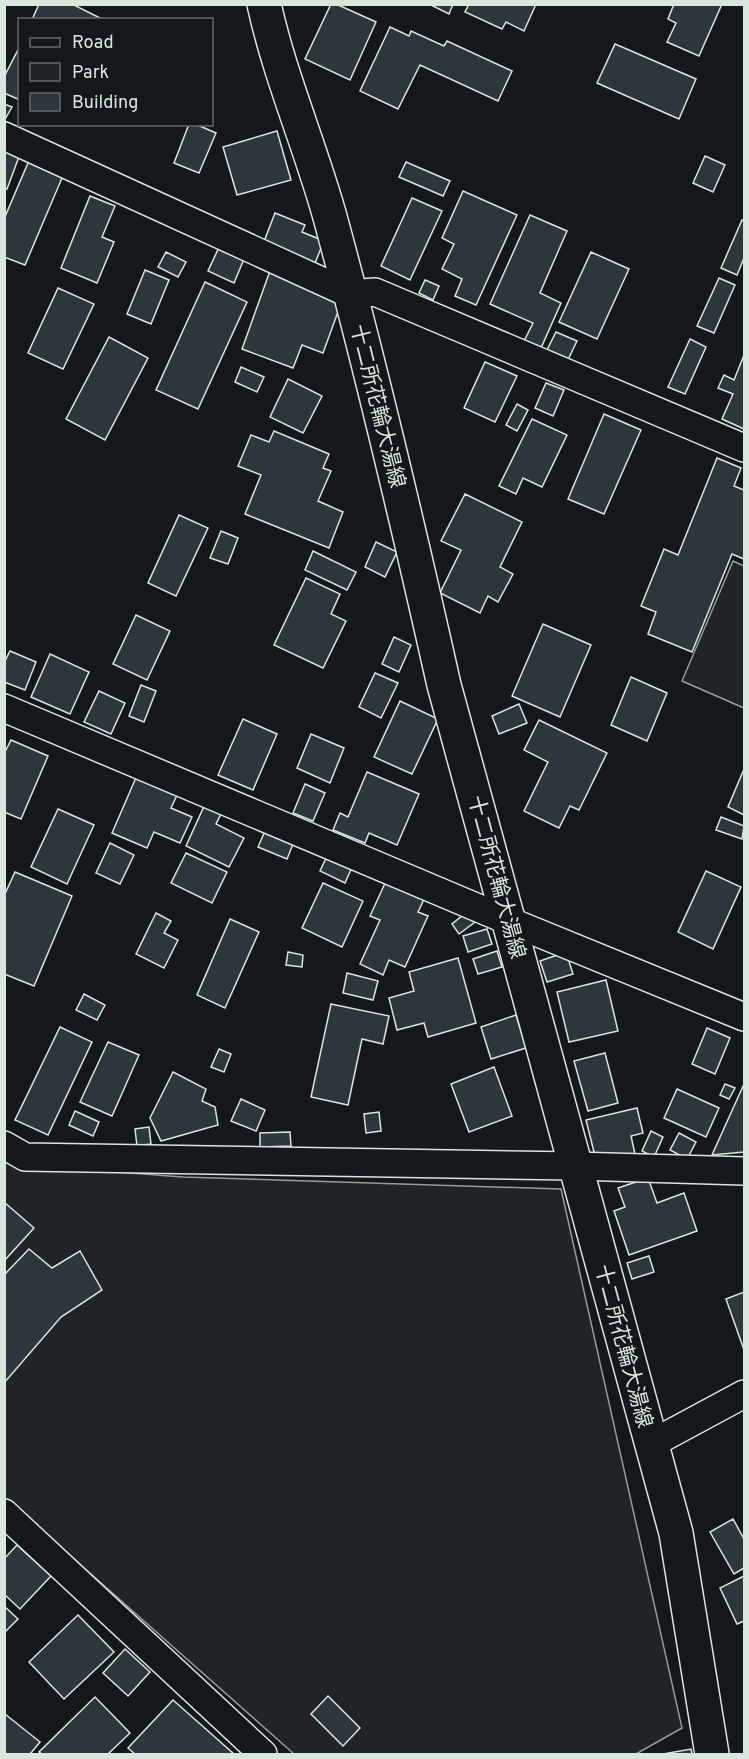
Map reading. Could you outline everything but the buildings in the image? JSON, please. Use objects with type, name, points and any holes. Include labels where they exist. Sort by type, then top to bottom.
[{"type":"main road","name":"十二所花輪大湯線","points":[[264,4],[272,44],[329,214],[416,558],[444,685],[676,1533],[712,1755]]},
{"type":"street","points":[[4,136],[350,294],[375,292],[744,448]]},
{"type":"street","points":[[4,708],[509,921],[744,1017]]},
{"type":"street","points":[[4,1145],[25,1157],[744,1171]]},
{"type":"street","points":[[651,1444],[744,1394]]},
{"type":"street","points":[[4,1513],[262,1755]]},
{"type":"green space","points":[[733,561],[744,566],[744,708],[682,681]]},
{"type":"green space","points":[[5,1160],[11,1164],[183,1177],[561,1189],[682,1728],[636,1754],[294,1754],[5,1498]]}]
